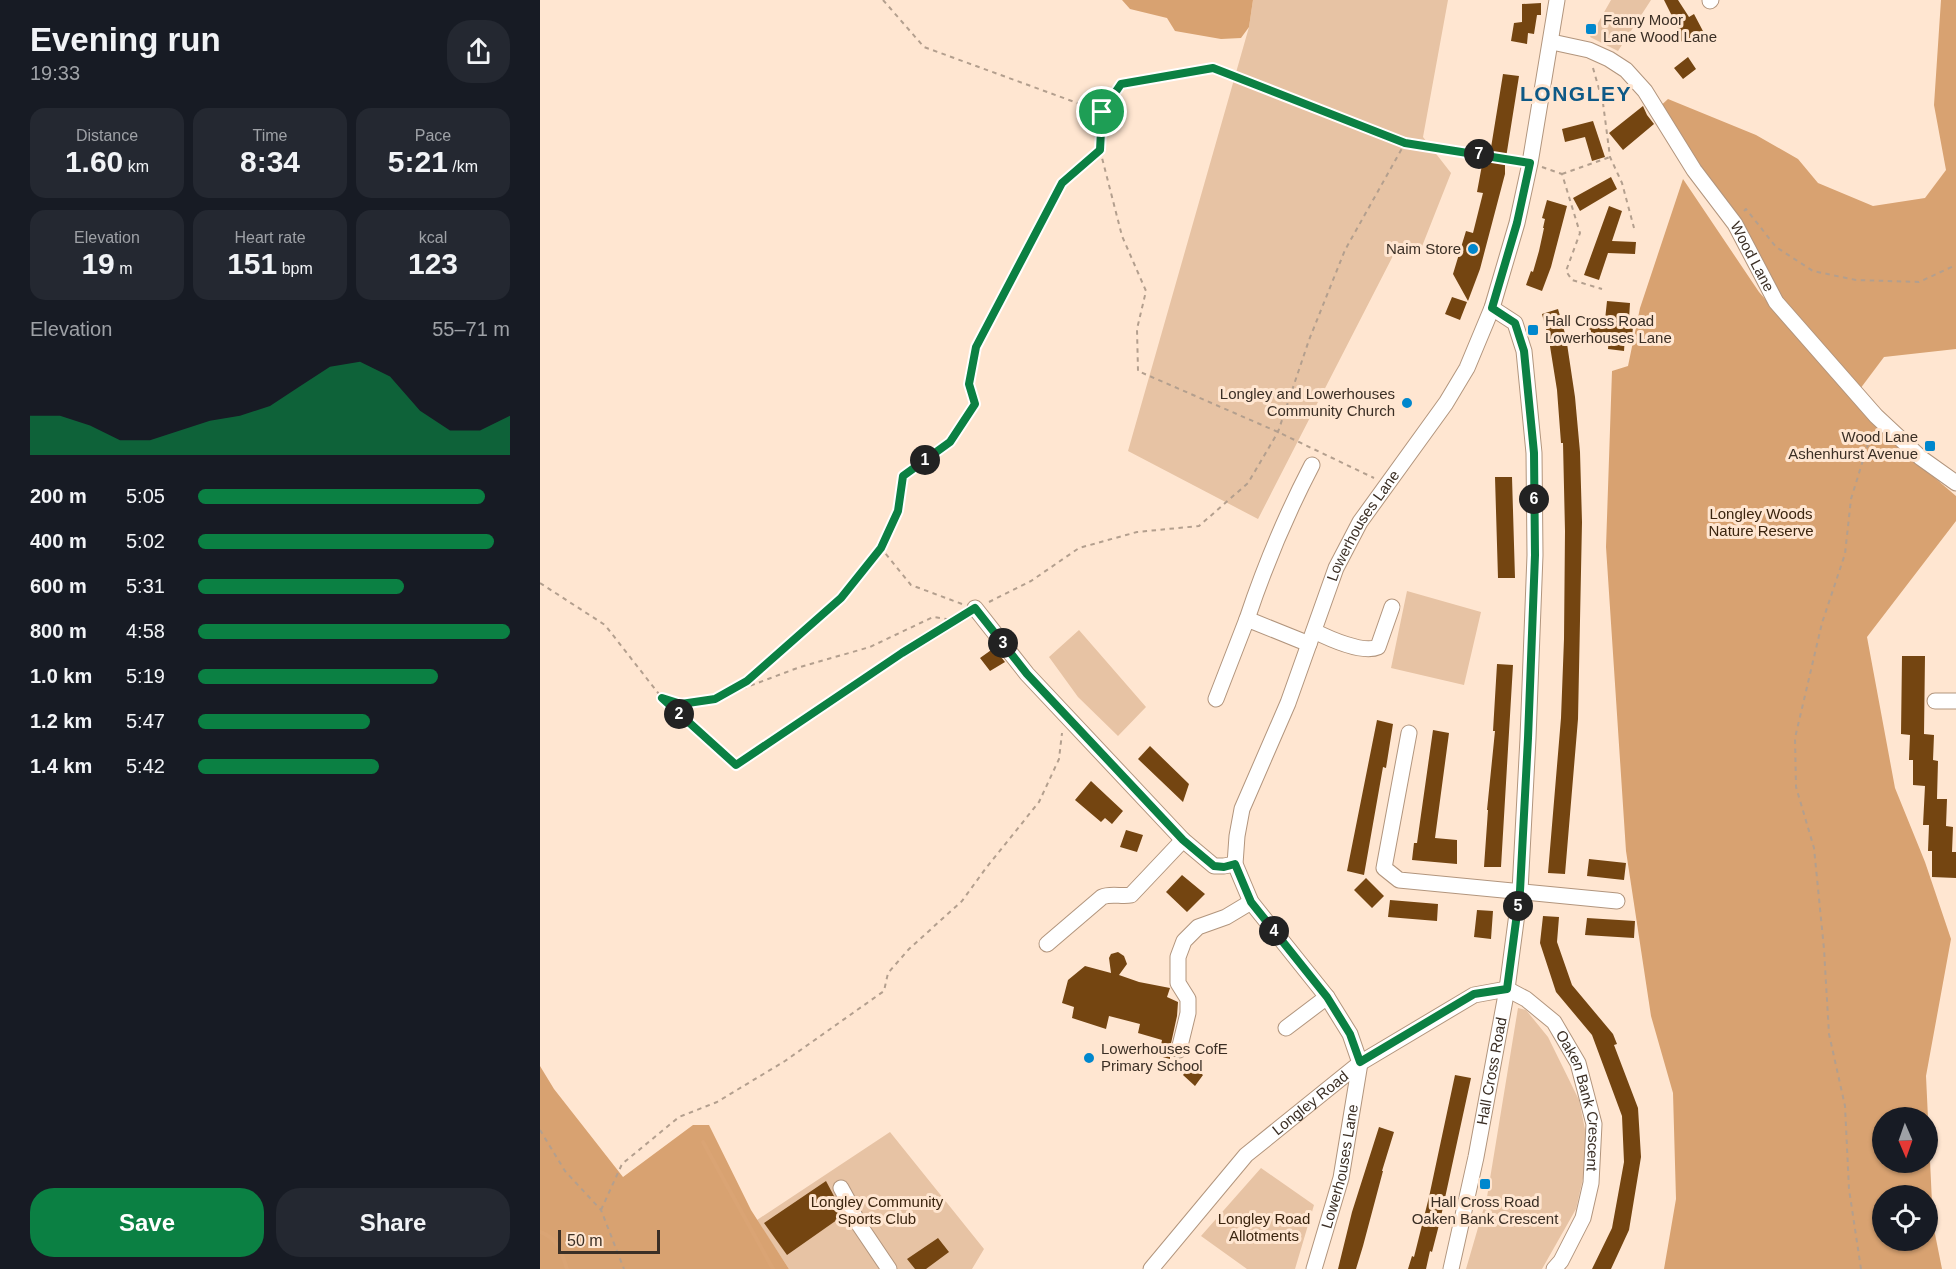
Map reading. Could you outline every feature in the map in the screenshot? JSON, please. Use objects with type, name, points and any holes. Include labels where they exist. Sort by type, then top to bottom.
[{"type":"street","name":"Lowerhouses Lane","points":[[1314,1269],[1341,1178],[1360,1062],[1350,1034],[1327,997],[1251,902],[1235,864],[1242,809],[1288,703],[1336,568],[1360,522],[1446,403],[1467,368],[1492,308],[1517,223],[1530,163],[1552,42],[1557,0]]},
{"type":"street","name":"Wood Lane","points":[[1552,42],[1589,50],[1609,59],[1626,70],[1645,90],[1694,170],[1735,224],[1776,302],[1876,416],[1921,458],[1956,483]]},
{"type":"street","name":"Hall Cross Road","points":[[1451,1269],[1476,1157],[1507,989],[1520,891],[1535,555],[1534,453],[1524,351],[1515,323],[1492,308]]},
{"type":"street","points":[[1216,699],[1260,578],[1288,510],[1312,465]]},
{"type":"street","points":[[1246,619],[1312,637],[1329,638],[1366,649],[1374,649],[1378,647],[1392,607]]},
{"type":"street","points":[[975,608],[1027,674],[1183,840],[1214,866],[1224,867],[1235,864]]},
{"type":"street","points":[[1935,701],[1956,701]]},
{"type":"street","points":[[1409,733],[1384,868],[1399,880],[1617,901]]},
{"type":"street","points":[[1047,944],[1102,897],[1131,895],[1183,840]]},
{"type":"street","points":[[1179,1050],[1188,1013],[1188,999],[1178,983],[1178,957],[1184,941],[1198,927],[1226,917],[1251,902]]},
{"type":"street","name":"Longley Road","points":[[1151,1269],[1246,1155],[1360,1062],[1474,994],[1507,989]]},
{"type":"street","name":"Oaken Bank Crescent","points":[[1507,989],[1526,999],[1554,1022],[1578,1063],[1594,1124],[1591,1183],[1583,1218],[1561,1261],[1554,1269]]},
{"type":"street","points":[[1286,1028],[1327,997]]},
{"type":"street","points":[[841,1188],[856,1220],[889,1269]]},
{"type":"path","points":[[883,0],[924,47],[1102,112]]},
{"type":"path","points":[[1589,50],[1594,78],[1603,103],[1610,157],[1622,183],[1634,228]]},
{"type":"path","points":[[1388,485],[1278,432],[1138,371],[1137,329],[1146,291],[1122,236],[1100,150],[1102,112],[1121,84],[1213,68],[1405,143],[1530,163],[1562,174],[1610,157]]},
{"type":"path","points":[[540,583],[605,625],[662,698],[736,765],[902,653],[975,608],[1031,581],[1079,548],[1137,532],[1200,526],[1248,483],[1278,432],[1309,340],[1345,250],[1405,143]]},
{"type":"path","points":[[715,699],[747,681],[841,598],[881,548],[898,511],[903,476],[950,442],[975,404],[969,384],[976,347],[1062,183],[1100,150]]},
{"type":"path","points":[[1562,174],[1580,233],[1566,271],[1572,280],[1602,288]]},
{"type":"path","points":[[1735,224],[1746,209],[1776,247],[1813,271],[1856,280],[1919,282],[1956,265]]},
{"type":"path","points":[[1861,1269],[1849,1189],[1845,1106],[1829,1034],[1824,949],[1814,848],[1796,787],[1795,738],[1822,623],[1845,554],[1851,499],[1876,416]]},
{"type":"path","points":[[881,548],[911,585],[975,608]]},
{"type":"path","points":[[662,698],[681,704],[715,699],[800,667],[870,647],[933,617],[956,620]]},
{"type":"path","points":[[601,1210],[622,1164],[679,1117],[717,1102],[785,1061],[884,991],[888,973],[909,949],[962,902],[1039,802],[1059,759],[1061,734],[1067,717]]},
{"type":"path","points":[[540,1130],[565,1171],[601,1210],[624,1269]]},
{"type":"green space","points":[[1122,0],[1253,0],[1249,27],[1241,38],[1221,39],[1175,31],[1167,18],[1130,9]]},
{"type":"green space","points":[[1253,0],[1448,0],[1423,137],[1451,173],[1419,254],[1397,248],[1258,519],[1128,451],[1249,27]]},
{"type":"green space","points":[[1611,0],[1651,0],[1618,51],[1590,37]]},
{"type":"green space","points":[[1941,0],[1956,0],[1956,349],[1884,357],[1860,389],[1774,292],[1655,111],[1668,99],[1756,135],[1798,159],[1818,183],[1873,206],[1925,198],[1946,170],[1934,105]]},
{"type":"green space","name":"Longley Woods Nature Reserve","points":[[1683,179],[1759,292],[1846,390],[1914,460],[1956,496],[1956,521],[1867,637],[1895,788],[1925,862],[1951,939],[1926,1076],[1927,1107],[1872,1107],[1872,1173],[1931,1173],[1931,1185],[1872,1185],[1872,1251],[1938,1251],[1938,1249],[1942,1269],[1664,1269],[1676,1199],[1673,1093],[1651,1016],[1626,851],[1606,547],[1612,371],[1628,366],[1640,308]]},
{"type":"green space","points":[[1407,591],[1481,612],[1464,685],[1391,668]]},
{"type":"green space","points":[[1079,630],[1146,707],[1118,736],[1078,697],[1049,657]]},
{"type":"green space","points":[[1518,1008],[1526,1010],[1548,1037],[1579,1100],[1587,1139],[1584,1174],[1576,1209],[1542,1269],[1466,1269],[1487,1197]]},
{"type":"green space","points":[[540,1066],[554,1089],[623,1177],[693,1125],[709,1125],[751,1210],[789,1269],[540,1269]]},
{"type":"green space","name":"Longley Community Sports Club","points":[[890,1132],[984,1249],[972,1269],[789,1269],[757,1220]]},
{"type":"green space","name":"Longley Road Allotments","points":[[1261,1168],[1314,1205],[1295,1269],[1247,1269],[1201,1236]]},
{"type":"building","points":[[1664,0],[1678,0],[1689,17],[1694,14],[1704,33],[1683,44],[1677,33],[1680,32]]},
{"type":"building","points":[[1541,3],[1541,15],[1537,15],[1534,34],[1528,33],[1527,44],[1511,41],[1514,23],[1522,22],[1522,4]]},
{"type":"building","points":[[1688,57],[1696,69],[1683,79],[1674,68]]},
{"type":"building","points":[[1503,74],[1519,76],[1505,174],[1480,269],[1468,301],[1453,274],[1466,231],[1473,233],[1483,193],[1477,192],[1482,165],[1488,166]]},
{"type":"building","points":[[1643,106],[1654,124],[1623,150],[1609,133]]},
{"type":"building","points":[[1593,121],[1605,157],[1592,161],[1585,137],[1565,142],[1562,129]]},
{"type":"building","points":[[1611,177],[1617,189],[1580,211],[1573,198]]},
{"type":"building","points":[[1547,200],[1567,206],[1551,267],[1542,291],[1526,285],[1531,271],[1533,272],[1539,251],[1545,219],[1542,218]]},
{"type":"building","points":[[1609,206],[1622,211],[1612,241],[1636,242],[1635,254],[1608,253],[1599,280],[1584,275]]},
{"type":"building","points":[[1452,297],[1467,302],[1460,320],[1445,314]]},
{"type":"building","points":[[1607,301],[1630,303],[1629,319],[1634,319],[1632,336],[1625,336],[1624,351],[1608,349],[1609,336],[1587,333],[1589,318],[1605,320]]},
{"type":"building","points":[[1558,309],[1566,337],[1575,397],[1580,452],[1582,522],[1578,719],[1565,874],[1548,873],[1561,718],[1565,531],[1563,443],[1561,443],[1557,390],[1549,340],[1542,314]]},
{"type":"building","points":[[1495,477],[1512,477],[1515,578],[1498,578]]},
{"type":"building","points":[[994,648],[1005,662],[990,671],[980,658]]},
{"type":"building","points":[[1902,656],[1925,656],[1924,734],[1934,735],[1933,760],[1938,761],[1937,799],[1947,799],[1946,826],[1953,827],[1952,852],[1956,852],[1956,878],[1932,877],[1932,851],[1928,851],[1929,825],[1923,825],[1925,786],[1913,785],[1913,760],[1909,760],[1910,735],[1901,734]]},
{"type":"building","points":[[1497,664],[1513,665],[1501,867],[1484,867],[1495,731],[1493,731]]},
{"type":"building","points":[[1377,720],[1393,724],[1364,875],[1347,871]]},
{"type":"building","points":[[1433,730],[1449,733],[1435,838],[1457,840],[1457,864],[1412,860],[1414,843],[1417,843]]},
{"type":"building","points":[[1150,746],[1189,784],[1183,802],[1138,759]]},
{"type":"building","points":[[1091,781],[1123,811],[1112,824],[1105,818],[1101,822],[1075,800]]},
{"type":"building","points":[[1126,830],[1143,835],[1137,852],[1120,847]]},
{"type":"building","points":[[1589,859],[1626,863],[1624,880],[1587,876]]},
{"type":"building","points":[[1182,875],[1205,894],[1187,912],[1166,892]]},
{"type":"building","points":[[1366,878],[1384,896],[1372,908],[1354,890]]},
{"type":"building","points":[[1390,900],[1438,904],[1437,921],[1388,917]]},
{"type":"building","points":[[1477,910],[1493,911],[1491,939],[1474,937]]},
{"type":"building","points":[[1543,916],[1559,917],[1557,942],[1572,985],[1613,1034],[1617,1044],[1614,1045],[1638,1108],[1641,1157],[1629,1230],[1611,1269],[1592,1269],[1612,1228],[1624,1162],[1622,1116],[1592,1035],[1556,992],[1540,943]]},
{"type":"building","points":[[1587,918],[1635,921],[1634,938],[1585,935]]},
{"type":"building","points":[[1118,952],[1124,956],[1127,964],[1119,975],[1139,982],[1170,988],[1167,997],[1178,1002],[1170,1059],[1159,1056],[1162,1040],[1138,1033],[1140,1024],[1109,1016],[1106,1029],[1072,1018],[1074,1007],[1062,1003],[1068,980],[1085,966],[1111,973],[1109,958],[1111,954]]},
{"type":"building","points":[[1191,1065],[1203,1075],[1195,1086],[1183,1075]]},
{"type":"building","points":[[1455,1075],[1471,1078],[1440,1221],[1426,1269],[1408,1269],[1412,1256],[1414,1257],[1429,1197]]},
{"type":"building","points":[[1379,1127],[1394,1132],[1363,1246],[1356,1269],[1338,1269],[1352,1212]]},
{"type":"building","points":[[826,1181],[844,1215],[787,1255],[764,1223]]},
{"type":"building","points":[[938,1238],[949,1252],[926,1269],[915,1269],[907,1259]]},
{"type":"waterway","points":[[703,1142],[773,1269]]},
{"type":"waterway","points":[[540,1232],[555,1242],[567,1269]]},
{"type":"place","name":"Fanny Moor Lane Wood Lane","points":[[1591,29]]},
{"type":"place","name":"Naim Store","points":[[1473,249]]},
{"type":"place","name":"Hall Cross Road Lowerhouses Lane","points":[[1533,330]]},
{"type":"place","name":"Longley and Lowerhouses Community Church","points":[[1407,403]]},
{"type":"place","name":"Wood Lane Ashenhurst Avenue","points":[[1930,446]]},
{"type":"place","name":"Lowerhouses CofE Primary School","points":[[1089,1058]]},
{"type":"place","name":"Hall Cross Road Oaken Bank Crescent","points":[[1485,1184]]},
{"type":"district","name":"LONGLEY","points":[[1576,94]]},
{"type":"route","points":[[1213,68],[1405,143],[1530,163],[1517,223],[1492,308],[1515,323],[1524,351],[1534,453],[1535,555],[1528,738],[1520,891],[1507,989],[1474,994],[1360,1062],[1350,1034],[1327,997],[1251,902],[1235,864],[1224,867],[1214,866],[1183,840],[1027,674],[975,608],[902,653],[736,765],[662,698],[681,704],[715,699],[747,681],[841,598],[881,548],[898,511],[903,476],[950,442],[975,404],[969,384],[976,347],[993,319],[1062,183],[1100,150],[1102,112],[1121,84],[1213,68]]}]
